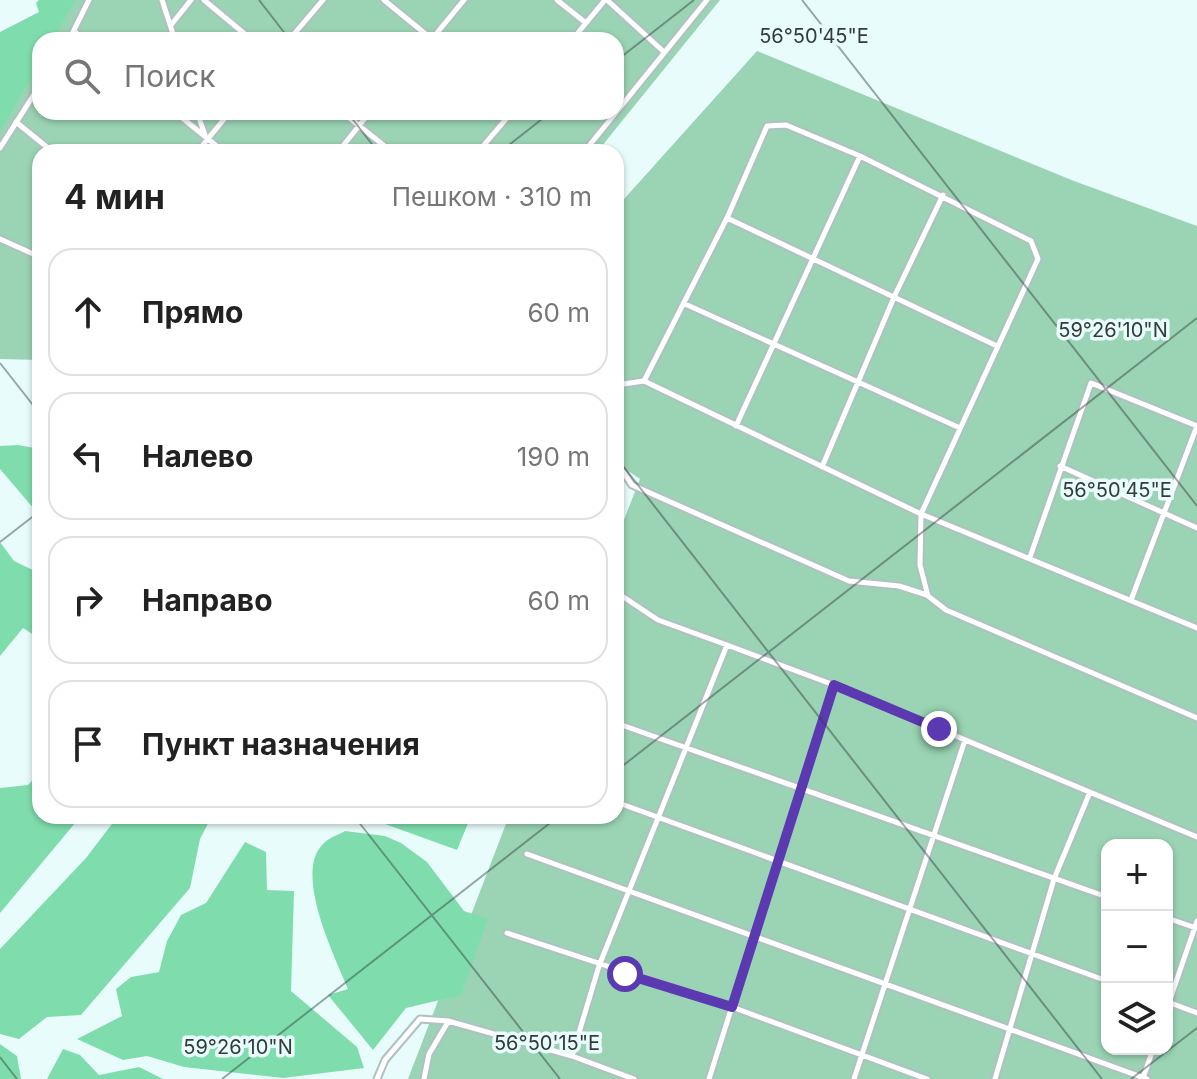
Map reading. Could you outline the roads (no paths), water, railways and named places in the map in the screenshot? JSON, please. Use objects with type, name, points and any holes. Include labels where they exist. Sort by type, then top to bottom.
[{"type":"lane","points":[[75,32],[89,0]]},
{"type":"lane","points":[[162,0],[172,32]]},
{"type":"lane","points":[[170,25],[191,0]]},
{"type":"lane","points":[[204,0],[242,32]]},
{"type":"lane","points":[[296,32],[323,0]]},
{"type":"lane","points":[[384,0],[422,32]]},
{"type":"lane","points":[[438,32],[464,0]]},
{"type":"lane","points":[[557,0],[586,23]]},
{"type":"lane","points":[[579,32],[606,0],[664,52]]},
{"type":"lane","points":[[624,102],[707,0]]},
{"type":"lane","points":[[0,148],[32,97]]},
{"type":"lane","points":[[185,120],[215,144]]},
{"type":"lane","points":[[200,120],[207,137]]},
{"type":"lane","points":[[202,144],[223,120]]},
{"type":"lane","points":[[352,120],[382,144]]},
{"type":"lane","points":[[344,144],[364,120]]},
{"type":"lane","points":[[485,144],[505,120]]},
{"type":"lane","points":[[590,144],[610,120]]},
{"type":"lane","points":[[16,122],[43,144]]},
{"type":"lane","points":[[644,381],[727,218],[767,126],[786,125],[860,156],[1031,241],[1038,259],[921,514],[920,565],[928,596]]},
{"type":"lane","points":[[736,426],[860,156]]},
{"type":"lane","points":[[822,467],[856,382],[943,195]]},
{"type":"lane","points":[[727,218],[998,346]]},
{"type":"lane","points":[[0,239],[32,253]]},
{"type":"lane","points":[[685,304],[960,428]]},
{"type":"lane","points":[[624,384],[644,381],[921,514],[1197,628]]},
{"type":"lane","points":[[1030,557],[1091,383],[1197,426],[1131,600]]},
{"type":"lane","points":[[1060,466],[1197,528]]},
{"type":"lane","points":[[624,474],[632,485],[849,581],[899,586],[928,596],[946,610],[1197,718]]},
{"type":"lane","points":[[624,597],[658,620],[834,685],[1197,837]]},
{"type":"lane","points":[[572,1056],[599,966],[727,645]]},
{"type":"lane","points":[[709,1079],[757,938],[799,791],[834,685]]},
{"type":"lane","points":[[624,726],[799,791],[1101,895]]},
{"type":"lane","points":[[854,1079],[965,740]]},
{"type":"lane","points":[[995,1079],[1054,879],[1090,792]]},
{"type":"lane","points":[[624,805],[1101,979]]},
{"type":"lane","points":[[527,854],[1144,1079],[1151,1055]]},
{"type":"lane","points":[[1173,920],[1196,926],[1173,990]]},
{"type":"lane","points":[[507,933],[599,966],[732,1007],[927,1079]]},
{"type":"lane","points":[[1173,1006],[1197,1013]]},
{"type":"lane","points":[[377,1079],[385,1060],[420,1019],[448,1021],[572,1056],[634,1079]]},
{"type":"lane","points":[[424,1079],[429,1054],[448,1021]]}]
